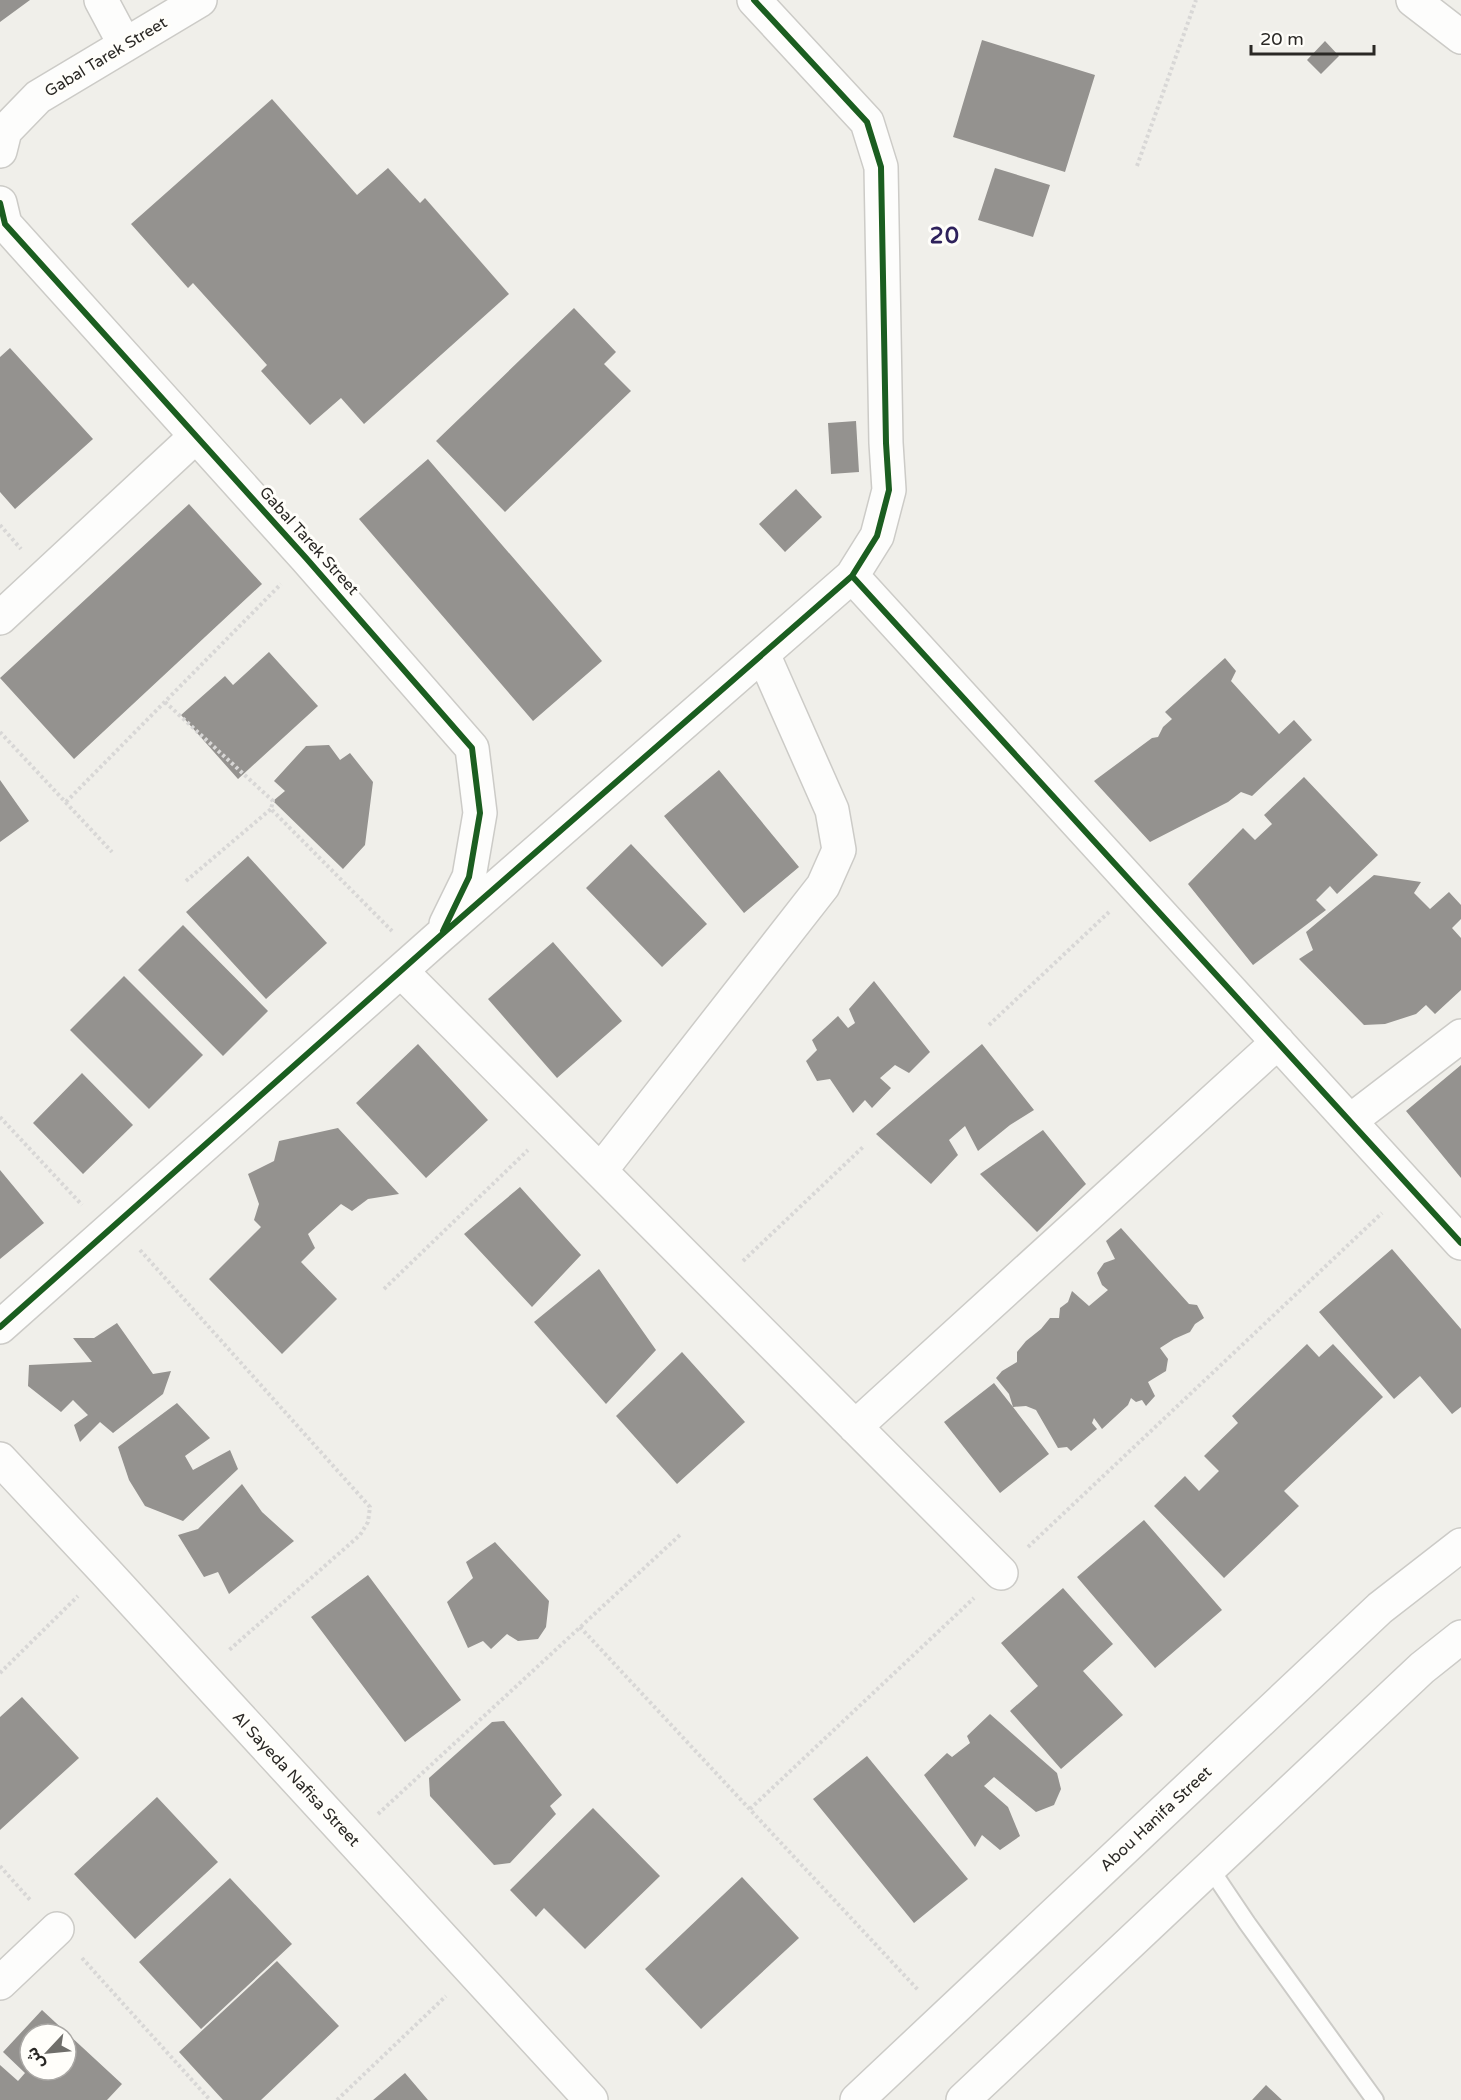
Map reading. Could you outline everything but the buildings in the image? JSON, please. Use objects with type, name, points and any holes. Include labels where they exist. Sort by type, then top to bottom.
[{"type":"street","points":[[101,0],[125,45]]},
{"type":"street","name":"Gabal Tarek Street","points":[[0,151],[5,131],[38,97],[201,0]]},
{"type":"street","points":[[0,1327],[852,576],[877,536],[889,490],[886,443],[881,167],[867,122],[754,0]]},
{"type":"street","points":[[1413,0],[1461,37]]},
{"type":"street","name":"Gabal Tarek Street","points":[[0,203],[5,224],[306,558],[472,748],[480,813],[469,877],[420,955]]},
{"type":"street","points":[[0,618],[196,436]]},
{"type":"street","points":[[852,576],[1461,1244]]},
{"type":"street","points":[[601,1170],[824,886],[839,850],[832,810],[763,654]]},
{"type":"street","points":[[420,955],[555,1125],[1000,1573]]},
{"type":"street","points":[[1350,1121],[1461,1036]]},
{"type":"street","points":[[855,1427],[1278,1042]]},
{"type":"street","name":"Al Sayeda Nafisa Street","points":[[0,1459],[591,2100]]},
{"type":"street","name":"Abou Hanifa Street","points":[[857,2100],[1380,1608],[1461,1545]]},
{"type":"street","points":[[963,2100],[1422,1668],[1461,1637]]},
{"type":"street","points":[[0,1983],[57,1929]]},
{"type":"lane","points":[[1210,1868],[1375,2100]]},
{"type":"path","points":[[1137,166],[1196,0]]},
{"type":"path","points":[[66,802],[306,558]]},
{"type":"path","points":[[165,702],[273,801],[271,808],[186,882]]},
{"type":"path","points":[[0,732],[112,852]]},
{"type":"path","points":[[271,808],[420,955]]},
{"type":"path","points":[[989,1025],[1136,887]]},
{"type":"path","points":[[0,1117],[112,1228],[370,1507],[368,1522],[360,1535],[201,1675]]},
{"type":"path","points":[[384,1289],[555,1125]]},
{"type":"path","points":[[716,1287],[863,1147]]},
{"type":"path","points":[[750,1809],[1410,1187]]},
{"type":"path","points":[[351,1839],[681,1534]]},
{"type":"path","points":[[0,1673],[104,1570]]},
{"type":"path","points":[[580,1627],[944,2018]]},
{"type":"path","points":[[0,1866],[210,2100]]},
{"type":"path","points":[[337,2100],[472,1971]]},
{"type":"cycle path","points":[[0,1327],[440,936],[852,576],[877,536],[889,490],[886,443],[881,167],[867,122],[754,0]]},
{"type":"cycle path","points":[[0,203],[5,224],[306,558],[472,748],[480,813],[469,877],[443,931]]},
{"type":"cycle path","points":[[852,576],[1461,1243]]},
{"type":"district","name":"20","points":[[945,236]]}]
